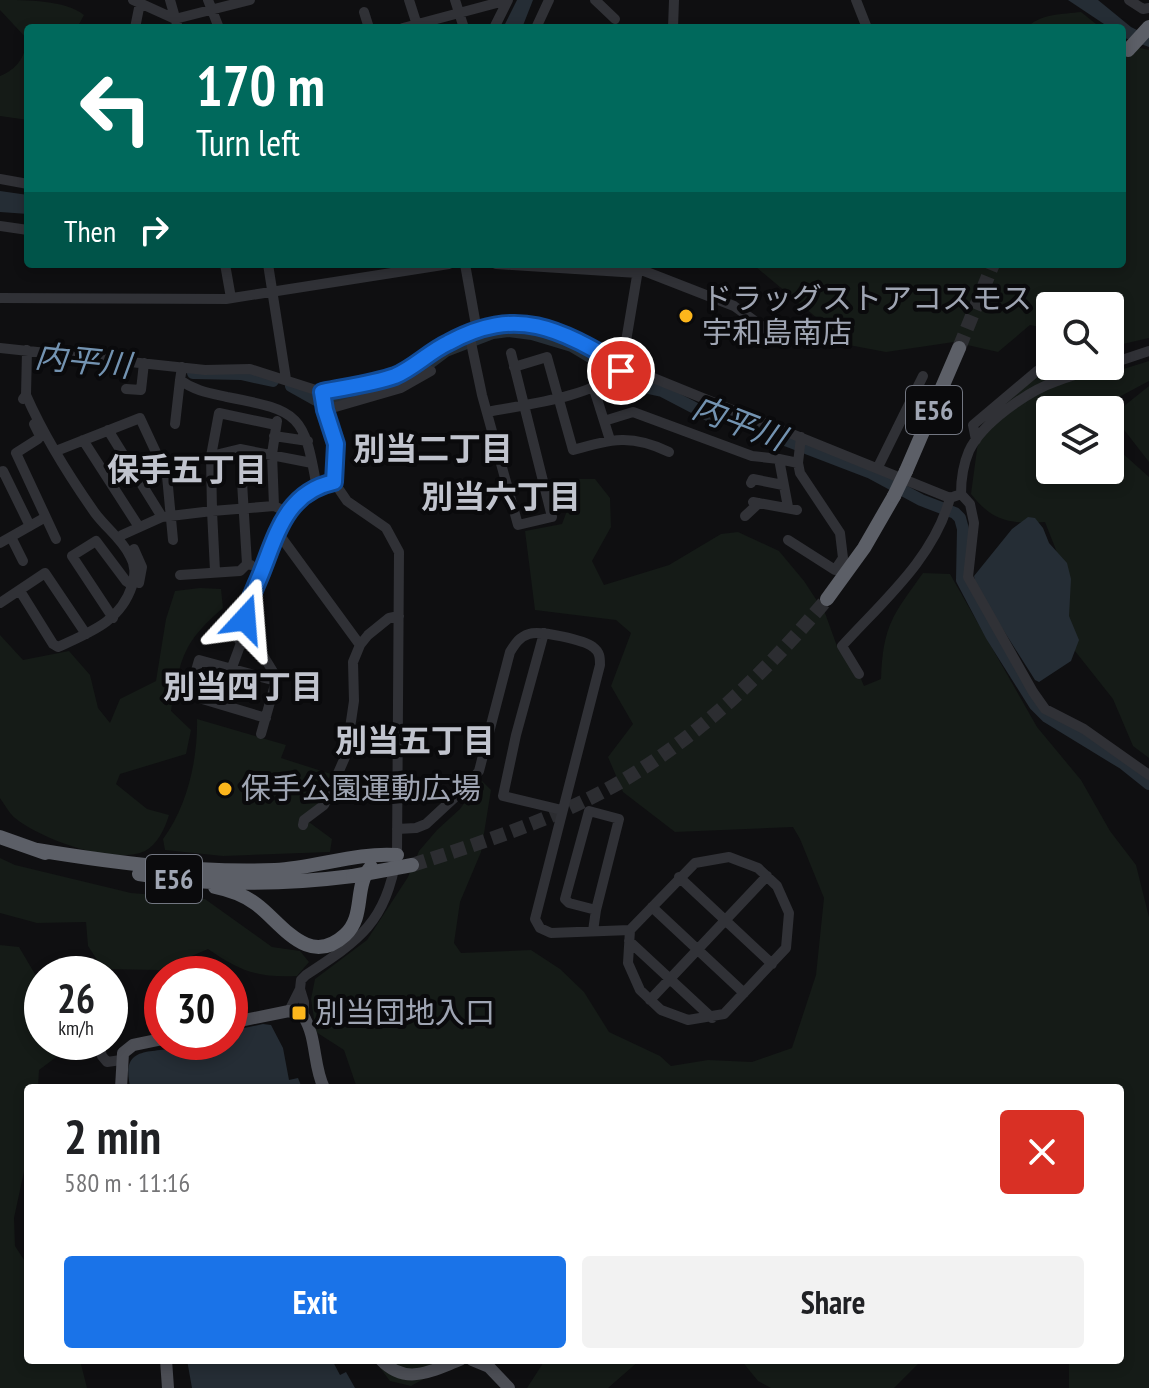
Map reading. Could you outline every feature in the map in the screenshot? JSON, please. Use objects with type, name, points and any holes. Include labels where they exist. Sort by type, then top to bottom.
[{"type":"highway","points":[[1128,50],[1149,27]]},
{"type":"highway","name":"E56","points":[[827,599],[864,548],[894,496],[959,348]]},
{"type":"highway","name":"E56","points":[[0,837],[95,867],[170,879],[259,883],[353,876],[412,865]]},
{"type":"highway","points":[[37,850],[121,863],[203,870],[277,870],[377,855],[397,855]]},
{"type":"highway","points":[[170,879],[242,895],[258,905],[284,933],[296,941],[322,946],[345,935],[353,925],[363,875],[371,867],[397,855]]},
{"type":"main road","points":[[248,1019],[289,1011],[304,1017],[322,1084]]},
{"type":"main road","points":[[121,1060],[121,1084]]},
{"type":"main road","points":[[166,1364],[168,1388]]},
{"type":"main road","points":[[387,1364],[401,1374],[414,1376],[451,1364]]},
{"type":"main road","points":[[482,1364],[489,1367],[509,1388]]},
{"type":"street","points":[[170,0],[176,24]]},
{"type":"street","points":[[176,24],[210,6],[250,0]]},
{"type":"street","points":[[409,0],[416,24]]},
{"type":"street","points":[[455,0],[463,24]]},
{"type":"street","points":[[423,24],[508,0]]},
{"type":"street","points":[[496,24],[508,0]]},
{"type":"street","points":[[538,24],[549,0]]},
{"type":"street","points":[[595,0],[615,19]]},
{"type":"street","points":[[856,0],[865,24]]},
{"type":"street","points":[[1129,0],[1143,9],[1149,8]]},
{"type":"street","points":[[135,24],[136,2],[176,24]]},
{"type":"street","points":[[673,2],[673,24]]},
{"type":"street","points":[[364,12],[368,24]]},
{"type":"street","points":[[0,179],[24,183]]},
{"type":"street","points":[[0,226],[24,229]]},
{"type":"street","points":[[226,268],[231,298]]},
{"type":"street","points":[[269,268],[286,379]]},
{"type":"street","points":[[0,298],[231,298],[425,268]]},
{"type":"street","points":[[465,268],[472,337],[487,412],[518,525],[552,517],[511,353]]},
{"type":"street","points":[[610,268],[639,269],[734,306],[777,337]]},
{"type":"street","points":[[487,412],[559,397],[593,386],[618,371],[639,269]]},
{"type":"street","points":[[323,401],[394,376],[442,345],[472,337],[502,323],[516,322],[579,341],[618,371],[878,467],[951,501],[970,504],[974,523],[968,577],[1033,692],[1045,709],[1084,729],[1149,775]]},
{"type":"street","points":[[0,348],[181,373],[250,369],[286,379],[323,401],[401,388],[431,371]]},
{"type":"street","points":[[1124,360],[1149,351]]},
{"type":"street","points":[[20,591],[53,644],[58,647],[113,618],[123,607],[134,576],[132,560],[119,540],[104,526],[56,451],[26,395],[27,354]]},
{"type":"street","points":[[514,367],[547,357],[573,450],[629,438],[651,443],[669,452]]},
{"type":"street","points":[[126,389],[141,390],[144,366]]},
{"type":"street","points":[[976,440],[973,425],[1036,372]]},
{"type":"street","points":[[181,373],[194,390],[262,403],[280,410],[298,424],[308,441],[317,488]]},
{"type":"street","points":[[175,424],[181,373]]},
{"type":"street","points":[[878,467],[923,376]]},
{"type":"street","points":[[859,674],[842,646],[918,563],[937,531],[976,440],[1031,392],[1059,380]]},
{"type":"street","points":[[593,386],[610,440]]},
{"type":"street","points":[[26,395],[22,400],[40,436],[16,453],[56,539]]},
{"type":"street","points":[[289,1011],[301,980],[354,943],[372,922],[393,876],[397,855],[400,562],[394,540],[377,520],[347,501],[334,482],[336,444],[323,401]]},
{"type":"street","points":[[274,506],[272,454],[280,410]]},
{"type":"street","points":[[604,421],[633,412],[752,456],[798,460]]},
{"type":"street","points":[[215,571],[211,456],[219,413],[308,441]]},
{"type":"street","points":[[56,451],[140,418],[167,476],[166,516],[173,540]]},
{"type":"street","points":[[108,430],[166,516]]},
{"type":"street","points":[[83,440],[139,527]]},
{"type":"street","points":[[788,540],[835,570],[843,558],[840,533],[800,473],[800,440]]},
{"type":"street","points":[[211,456],[240,449],[312,463]]},
{"type":"street","points":[[240,449],[247,564]]},
{"type":"street","points":[[745,516],[756,502],[792,508],[783,485],[779,459]]},
{"type":"street","points":[[0,472],[3,471],[30,526]]},
{"type":"street","points":[[751,483],[753,479],[783,485]]},
{"type":"street","points":[[261,734],[276,681],[247,629],[245,619],[274,536],[287,512],[317,488],[334,482]]},
{"type":"street","points":[[122,535],[166,516],[274,506],[287,512]]},
{"type":"street","points":[[23,561],[4,540],[44,518]]},
{"type":"street","points":[[104,526],[122,535],[133,548],[142,567],[127,612]]},
{"type":"street","points":[[274,536],[281,537],[360,645]]},
{"type":"street","points":[[113,618],[72,556],[96,541],[132,585]]},
{"type":"street","points":[[180,575],[240,571],[247,564],[265,564]]},
{"type":"street","points":[[0,603],[45,573],[86,634]]},
{"type":"street","points":[[303,825],[304,820],[324,805],[346,755],[354,702],[353,662],[360,645],[389,618],[399,616]]},
{"type":"street","points":[[218,629],[235,634],[241,643],[231,670]]},
{"type":"street","points":[[397,829],[416,828],[435,819],[474,779],[483,759],[510,652],[517,641],[526,635],[544,633],[592,646],[597,650],[600,661],[535,919],[546,932],[593,931],[630,936],[712,1018]]},
{"type":"street","points":[[544,633],[503,796],[562,810]]},
{"type":"street","points":[[266,718],[189,695],[199,660],[276,681]]},
{"type":"street","points":[[593,931],[619,819],[589,811],[565,899],[569,903],[596,910]]},
{"type":"street","points":[[729,857],[758,868],[767,876],[777,886],[789,913],[786,948],[724,1014],[712,1018],[688,1020],[661,1010],[640,990],[628,963],[630,936],[679,877],[695,863],[729,857]]},
{"type":"street","points":[[650,1000],[767,876]]},
{"type":"street","points":[[679,877],[772,964]]},
{"type":"street","points":[[652,907],[744,993]]},
{"type":"street","points":[[300,989],[304,1017]]},
{"type":"street","points":[[105,1060],[121,1060]]},
{"type":"shaded area","points":[[0,0],[33,1],[67,6],[84,15],[79,24],[24,24],[24,36],[0,10]]},
{"type":"shaded area","points":[[517,0],[533,0],[524,24],[505,24]]},
{"type":"shaded area","points":[[1068,0],[1098,0],[1131,27],[1149,36],[1149,47],[1126,38],[1126,24],[1104,24]]},
{"type":"shaded area","points":[[1081,12],[1096,24],[1031,24],[1059,14]]},
{"type":"shaded area","points":[[1126,45],[1149,50],[1149,338],[1124,344],[1124,292],[1036,292],[1036,326],[1030,325],[998,352],[954,342],[886,352],[838,343],[817,318],[757,268],[1126,268]]},
{"type":"shaded area","points":[[24,53],[24,119],[0,116],[0,76],[18,63]]},
{"type":"shaded area","points":[[0,191],[24,194],[24,214],[0,212]]},
{"type":"shaded area","points":[[1149,361],[1149,381],[1121,396],[1036,396],[1036,484],[1124,484],[1124,455],[1149,477],[1149,758],[1133,746],[1113,699],[1071,646],[1056,550],[1045,522],[1012,521],[995,516],[971,494],[980,427],[1014,387],[1036,375],[1036,380],[1124,380],[1124,369]]},
{"type":"shaded area","points":[[1149,386],[1149,462],[1124,430],[1124,406]]},
{"type":"shaded area","points":[[579,479],[595,479],[610,498],[611,527],[592,561],[604,585],[669,565],[721,534],[738,532],[779,551],[825,613],[838,649],[858,672],[864,686],[881,679],[887,633],[904,600],[923,573],[950,574],[1037,727],[1081,780],[1110,831],[1136,865],[1149,917],[1149,1388],[1069,1388],[1069,1364],[1124,1364],[1124,1084],[356,1084],[344,1050],[316,1032],[311,999],[315,979],[367,940],[408,877],[419,851],[460,809],[481,780],[491,790],[481,852],[460,902],[454,943],[461,953],[531,950],[560,969],[584,992],[609,1032],[660,1056],[671,1066],[708,1060],[752,1062],[792,1048],[816,975],[824,898],[800,839],[793,827],[675,832],[623,792],[608,757],[633,724],[611,686],[631,633],[616,620],[535,610],[525,531],[562,524]]},
{"type":"shaded area","points":[[1028,517],[1035,518],[1049,543],[1067,563],[1071,579],[1069,616],[1079,640],[1071,661],[1039,682],[976,587],[974,576],[1012,529]]},
{"type":"shaded area","points":[[221,589],[223,608],[191,643],[177,678],[171,711],[191,730],[186,754],[120,774],[116,784],[147,809],[169,815],[157,840],[145,851],[131,855],[97,853],[59,842],[15,818],[0,798],[0,635],[23,660],[69,651],[90,675],[98,708],[110,723],[120,699],[156,681],[166,619],[175,591]]},
{"type":"shaded area","points":[[197,719],[286,745],[281,758],[331,774],[318,804],[302,817],[332,839],[330,852],[223,856],[165,850],[163,839],[179,812],[189,782]]},
{"type":"shaded area","points":[[0,858],[15,865],[131,893],[205,899],[272,947],[300,951],[309,962],[297,976],[271,976],[248,970],[248,956],[219,956],[208,949],[192,956],[144,956],[144,970],[128,969],[128,956],[95,956],[88,946],[86,922],[37,923],[0,913]]},
{"type":"shaded area","points":[[0,945],[19,947],[24,956],[24,1060],[52,1060],[39,1070],[38,1084],[24,1084],[24,1172],[14,1218],[15,1246],[24,1260],[24,1364],[81,1364],[87,1388],[0,1388]]},
{"type":"shaded area","points":[[271,1025],[283,1048],[289,1080],[298,1078],[300,1084],[130,1084],[128,1071],[137,1055],[144,1053],[144,1060],[248,1060],[248,1027]]},
{"type":"shaded area","points":[[188,1364],[334,1364],[340,1375],[346,1372],[355,1388],[192,1388]]},
{"type":"shaded area","points":[[377,1364],[451,1364],[411,1386],[390,1381]]},
{"type":"shaded area","points":[[542,1364],[635,1364],[608,1388],[527,1388]]},
{"type":"shaded area","points":[[744,1364],[918,1364],[894,1388],[771,1388],[758,1381]]},
{"type":"waterway","name":"内平川","points":[[291,386],[316,400],[338,398],[397,383],[414,375],[446,351],[493,333],[532,334],[572,346],[639,386],[662,391],[708,415],[725,417],[871,473],[960,518],[963,529],[962,580],[991,635],[1035,705],[1047,717],[1124,764],[1149,784]]},
{"type":"waterway","name":"内平川","points":[[193,373],[241,374],[273,381]]},
{"type":"tunnel","points":[[959,348],[991,268]]},
{"type":"tunnel","points":[[412,865],[546,818],[597,795],[651,763],[732,699],[781,651],[827,599]]},
{"type":"place","name":"ドラッグストアコスモス 宇和島南店","points":[[686,316]]},
{"type":"place","name":"保手公園運動広場","points":[[225,789]]},
{"type":"place","name":"別当団地入口","points":[[299,1013]]},
{"type":"district","name":"別当二丁目","points":[[433,449]]},
{"type":"district","name":"保手五丁目","points":[[187,470]]},
{"type":"district","name":"別当六丁目","points":[[501,497]]},
{"type":"district","name":"別当四丁目","points":[[243,687]]},
{"type":"district","name":"別当五丁目","points":[[415,741]]},
{"type":"route","points":[[245,619],[279,524],[301,499],[317,488],[334,482],[336,444],[322,392],[394,376],[456,338],[492,325],[516,322],[579,341],[621,365],[621,371]]}]
